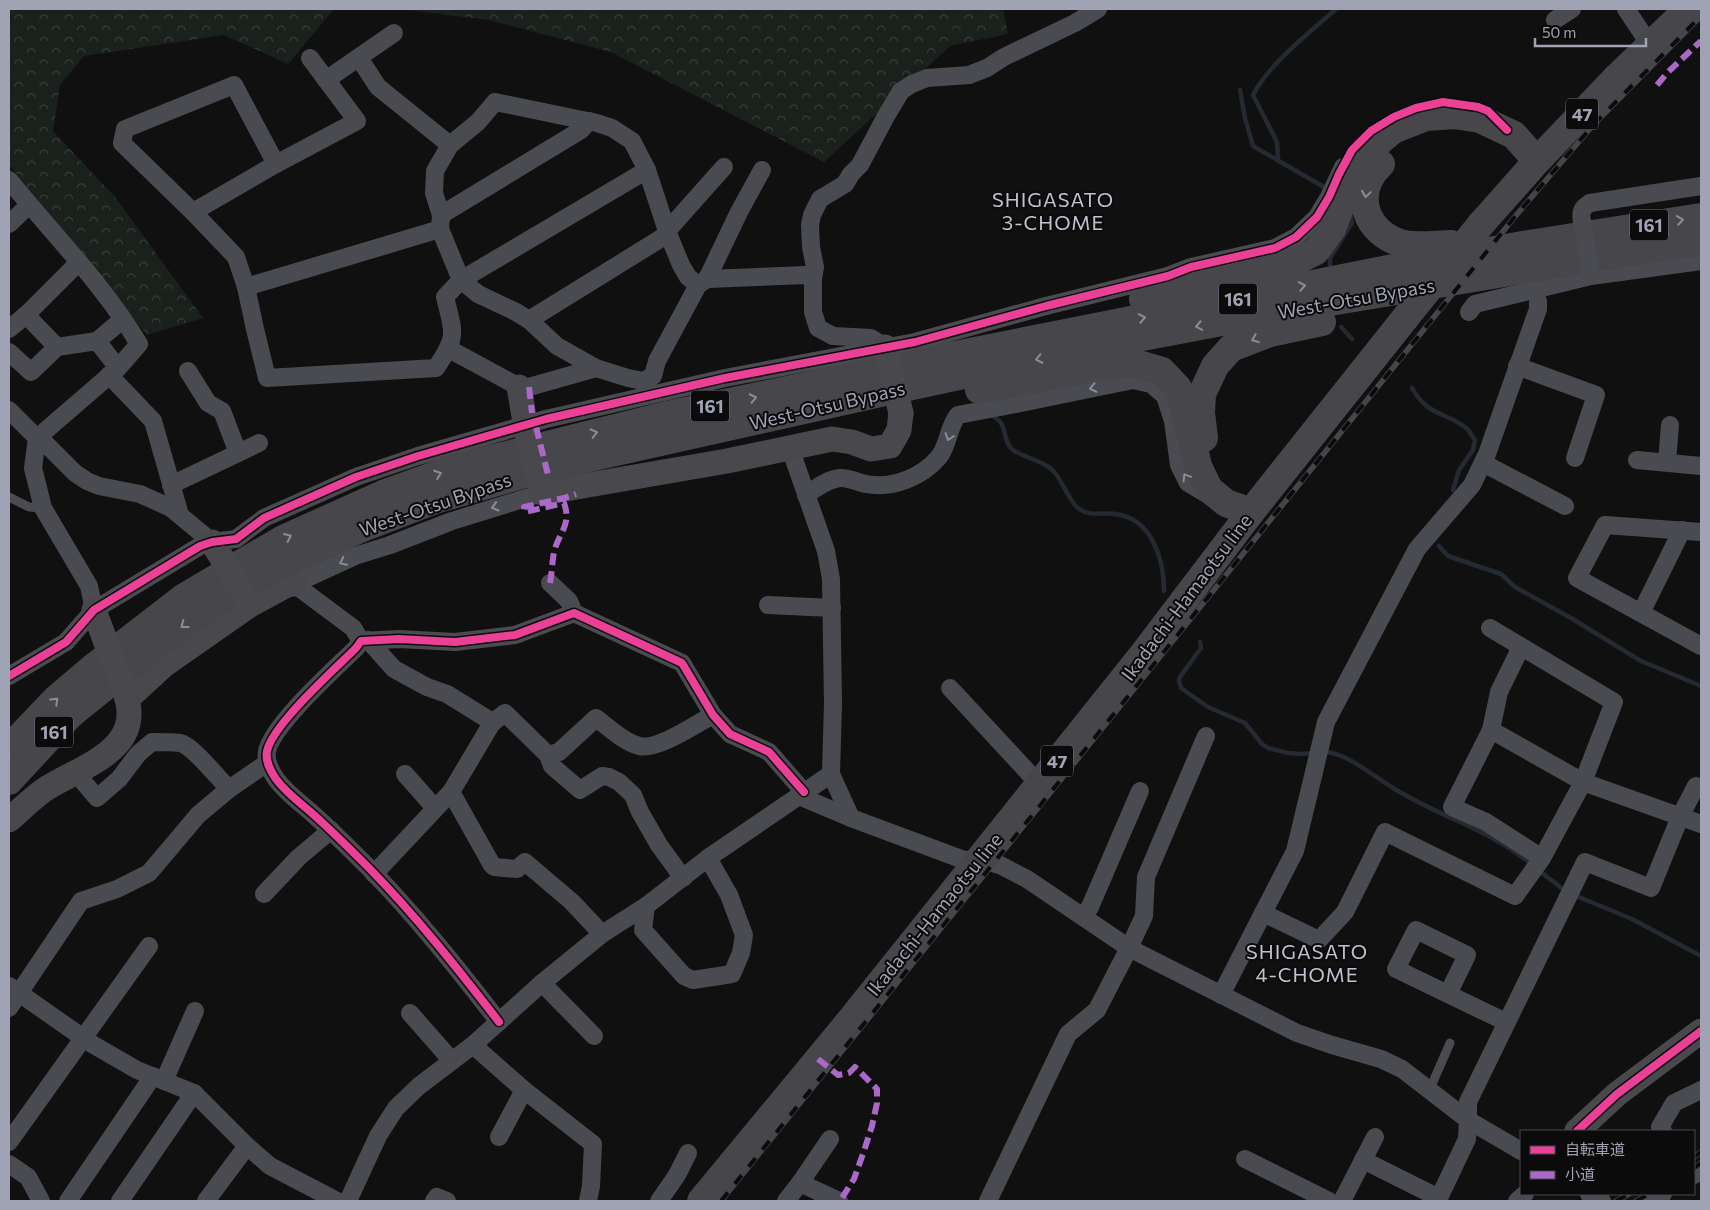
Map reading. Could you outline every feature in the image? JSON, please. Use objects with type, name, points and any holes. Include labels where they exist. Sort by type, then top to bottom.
[{"type":"main road","name":"Ikadachi-Hamaotsu line","points":[[701,1201],[849,1022],[1144,653],[1238,507],[1406,317],[1481,224],[1537,161],[1618,76],[1688,9]]},
{"type":"main road","points":[[964,353],[1088,312],[1287,266],[1309,255],[1316,251],[1332,229],[1352,176],[1368,151],[1393,130],[1426,117],[1454,115],[1480,119],[1507,130],[1514,135],[1537,161]]},
{"type":"main road","points":[[1528,244],[1406,245],[1389,238],[1376,228],[1367,214],[1364,200],[1367,184],[1376,169],[1408,142],[1430,134],[1450,131],[1470,132],[1493,139],[1537,161]]},
{"type":"main road","name":"West-Otsu Bypass","points":[[9,748],[62,694],[184,597],[283,539],[383,494],[458,467],[667,415],[964,353],[1383,270],[1528,244],[1701,217]]},
{"type":"main road","name":"West-Otsu Bypass","points":[[9,781],[71,714],[199,614],[281,565],[360,529],[438,499],[553,466],[1126,340],[1306,306],[1583,269],[1636,251],[1701,242]]},
{"type":"main road","points":[[1238,507],[1238,490],[1219,471],[1203,436],[1201,413],[1202,394],[1215,366],[1231,348],[1270,333],[1333,320],[1384,306],[1583,269]]},
{"type":"main road","points":[[668,441],[732,440],[1098,367],[1135,363],[1162,371],[1178,388],[1198,466],[1209,488],[1238,507]]},
{"type":"street","points":[[126,694],[249,603],[287,585],[317,575],[355,556],[390,545],[541,489],[727,461],[832,439],[852,442],[872,449],[890,446],[899,430],[901,413],[886,348],[871,338],[833,336],[818,328],[813,312],[815,267],[811,246],[810,225],[812,215],[820,199],[845,184],[860,165],[902,90],[927,78],[969,75],[987,68],[1004,57],[1098,9]]},
{"type":"street","points":[[1555,20],[1572,9]]},
{"type":"street","points":[[1626,9],[1650,45]]},
{"type":"street","points":[[326,80],[394,33]]},
{"type":"street","points":[[193,212],[276,164],[357,121],[310,58]]},
{"type":"street","points":[[359,58],[378,87],[450,145]]},
{"type":"street","points":[[276,164],[234,86],[125,130],[122,143],[236,257],[246,287],[267,378],[436,368],[449,349],[453,334],[445,297],[461,280],[647,170]]},
{"type":"street","points":[[684,387],[653,376],[642,381],[596,368],[557,346],[529,320],[478,294],[461,280],[440,222],[434,193],[435,170],[450,145],[478,122],[495,102],[588,121],[612,128],[632,142],[647,170],[667,232],[688,277],[702,282],[806,275],[813,279]]},
{"type":"street","points":[[9,676],[66,642],[94,610],[200,546],[217,550],[264,518],[356,477],[418,456],[526,430],[684,387],[915,342],[1046,306],[1168,276],[1191,268],[1275,248],[1296,237],[1317,217],[1329,198],[1352,150],[1371,131],[1394,117],[1416,108],[1443,102],[1478,107],[1488,111],[1507,130]]},
{"type":"street","points":[[246,287],[440,222],[581,130],[588,121]]},
{"type":"street","points":[[529,320],[667,232],[724,167]]},
{"type":"street","points":[[653,376],[657,361],[762,170]]},
{"type":"street","points":[[9,180],[79,262],[139,344],[114,371],[37,438],[33,468],[43,508],[89,586],[94,610],[126,694],[129,718],[126,731],[118,744],[103,757],[46,789],[9,820]]},
{"type":"street","points":[[1583,269],[1582,221],[1580,214],[1583,207],[1590,203],[1701,186]]},
{"type":"street","points":[[9,224],[30,205]]},
{"type":"street","points":[[1538,301],[1525,300],[1469,312],[1475,304],[1583,269],[1701,261]]},
{"type":"street","points":[[9,329],[26,315],[79,262]]},
{"type":"street","points":[[1221,996],[1295,851],[1326,722],[1417,549],[1472,485],[1518,366],[1538,308],[1540,296],[1634,278],[1701,268]]},
{"type":"street","points":[[26,315],[57,348]]},
{"type":"street","points":[[9,352],[31,372],[57,348],[97,341],[122,320]]},
{"type":"street","points":[[97,341],[114,371],[153,421],[180,515]]},
{"type":"street","points":[[449,349],[519,387],[529,387],[596,368]]},
{"type":"street","points":[[1518,366],[1596,395],[1575,458]]},
{"type":"street","points":[[188,371],[208,403],[222,411],[238,453]]},
{"type":"street","points":[[806,495],[833,480],[843,477],[874,486],[901,482],[911,478],[930,465],[945,449],[953,421],[958,415],[1133,380],[1150,384],[1165,396],[1173,421],[1179,465],[1188,483],[1208,495],[1238,507]]},
{"type":"street","points":[[519,387],[526,430],[541,489]]},
{"type":"street","points":[[9,410],[75,473],[87,481],[99,486],[140,494],[171,508],[180,515],[217,550],[249,603]]},
{"type":"street","points":[[1667,462],[1670,425]]},
{"type":"street","points":[[171,485],[259,443]]},
{"type":"street","points":[[790,448],[826,551],[831,579],[831,774],[851,818]]},
{"type":"street","points":[[1637,460],[1701,466]]},
{"type":"street","points":[[1482,463],[1565,506]]},
{"type":"street","points":[[1701,532],[1605,525],[1577,578],[1701,646]]},
{"type":"street","points":[[1641,613],[1682,530]]},
{"type":"street","points":[[550,583],[569,601],[574,613],[682,663],[713,715],[730,734],[769,752],[801,794],[851,818],[964,860],[978,859],[994,862],[1027,879],[1129,948],[1221,996],[1297,1033],[1382,1059],[1402,1069],[1428,1091],[1468,1120],[1520,1150]]},
{"type":"street","points":[[294,584],[353,628],[394,669],[427,687],[447,694],[483,715],[492,723]]},
{"type":"street","points":[[768,605],[832,608]]},
{"type":"street","points":[[499,1022],[458,969],[374,874],[331,830],[277,780],[267,763],[267,752],[270,742],[304,699],[365,641],[399,639],[455,642],[515,635],[574,613]]},
{"type":"street","points":[[1263,913],[1319,940],[1345,912],[1385,832],[1515,896],[1542,858],[1583,782],[1614,702],[1490,628]]},
{"type":"street","points":[[1521,647],[1499,692],[1491,730],[1452,807],[1486,822],[1542,858]]},
{"type":"street","points":[[950,688],[1039,784]]},
{"type":"street","points":[[374,874],[452,792],[492,723],[505,713],[548,755],[552,766],[580,790],[602,776],[619,782],[633,794],[640,812],[659,845],[682,878]]},
{"type":"street","points":[[548,755],[559,752],[596,718],[623,738],[632,743],[647,747],[676,735],[713,715]]},
{"type":"street","points":[[1491,730],[1583,782],[1701,824]]},
{"type":"street","points":[[988,1201],[1068,1034],[1098,1010],[1129,948],[1144,916],[1146,877],[1206,736]]},
{"type":"street","points":[[75,772],[97,798],[119,780],[138,754],[152,742],[182,743],[208,765],[210,771],[229,789]]},
{"type":"street","points":[[267,763],[229,789],[198,815],[149,873],[117,889],[81,901],[12,996],[137,1070],[194,1093],[247,1146],[270,1166],[337,1201]]},
{"type":"street","points":[[405,774],[435,808]]},
{"type":"street","points":[[348,1201],[378,1136],[396,1108],[419,1086],[473,1044],[542,983],[602,934],[646,906],[708,858],[831,774]]},
{"type":"street","points":[[1363,1160],[1439,1198],[1467,1139],[1468,1102],[1585,862],[1651,888],[1680,817],[1696,786]]},
{"type":"street","points":[[1083,917],[1090,907],[1140,791]]},
{"type":"street","points":[[452,792],[494,867],[517,869],[525,862],[572,902],[602,934]]},
{"type":"street","points":[[264,894],[298,858],[331,830]]},
{"type":"street","points":[[646,906],[643,930],[684,976],[693,980],[732,974],[744,935],[729,895],[708,858]]},
{"type":"street","points":[[9,1142],[149,946]]},
{"type":"street","points":[[542,983],[594,1036]]},
{"type":"street","points":[[1448,994],[1506,1022]]},
{"type":"street","points":[[68,1201],[158,1079],[196,1011]]},
{"type":"street","points":[[410,1013],[452,1061]]},
{"type":"street","points":[[1578,1130],[1617,1094],[1701,1031]]},
{"type":"street","points":[[473,1044],[524,1090],[593,1144],[591,1186],[588,1201]]},
{"type":"street","points":[[498,1137],[524,1090]]},
{"type":"street","points":[[1662,1130],[1660,1127],[1674,1103],[1701,1090]]},
{"type":"street","points":[[120,1201],[194,1093]]},
{"type":"street","points":[[1342,1201],[1375,1137]]},
{"type":"street","points":[[786,1201],[830,1139]]},
{"type":"street","points":[[206,1201],[247,1146]]},
{"type":"street","points":[[658,1201],[677,1175],[688,1153]]},
{"type":"street","points":[[1245,1159],[1329,1201]]},
{"type":"street","points":[[9,1164],[28,1177],[41,1201]]},
{"type":"street","points":[[800,1183],[839,1201]]},
{"type":"street","points":[[1591,1195],[1602,1201]]},
{"type":"street","points":[[434,1201],[437,1197],[447,1201]]},
{"type":"lane","points":[[9,498],[29,507],[43,508]]},
{"type":"lane","points":[[1428,1091],[1450,1043]]},
{"type":"green space","points":[[9,9],[334,9],[288,64],[224,35],[84,56],[60,85],[53,131],[115,197],[203,318],[147,335],[9,165]]},
{"type":"green space","points":[[400,9],[1003,9],[1008,34],[950,46],[824,162],[611,52],[489,20]]},
{"type":"waterway","points":[[1278,160],[1277,142],[1253,95],[1279,61],[1336,9]]},
{"type":"waterway","points":[[1240,90],[1253,146],[1324,187]]},
{"type":"waterway","points":[[1330,266],[1330,258],[1352,223],[1350,214]]},
{"type":"waterway","points":[[1341,327],[1352,339]]},
{"type":"waterway","points":[[1412,388],[1424,404],[1465,427],[1475,440],[1473,450],[1459,470],[1453,490]]},
{"type":"waterway","points":[[992,415],[1001,423],[1010,447],[1052,470],[1076,507],[1092,514],[1116,514],[1128,517],[1147,532],[1154,542],[1162,566],[1164,591]]},
{"type":"waterway","points":[[1439,546],[1448,556],[1501,574],[1515,587],[1571,618],[1641,661],[1701,686]]},
{"type":"waterway","points":[[1200,642],[1201,648],[1180,677],[1181,688],[1208,707],[1245,723],[1262,744],[1268,748],[1288,753],[1315,753]]},
{"type":"waterway","points":[[1323,752],[1340,755],[1349,759],[1408,797],[1499,842],[1516,852],[1532,865]]},
{"type":"waterway","points":[[1538,870],[1567,892]]},
{"type":"waterway","points":[[1574,895],[1632,919],[1701,956]]},
{"type":"railway","points":[[721,1201],[1513,219],[1594,124],[1701,16]]},
{"type":"railway","points":[[1695,1156],[1701,1152]]},
{"type":"railway","points":[[1695,1167],[1701,1163]]},
{"type":"railway","points":[[1616,1201],[1627,1195]]},
{"type":"railway","points":[[1636,1201],[1647,1195]]},
{"type":"marked path","points":[[1657,85],[1701,41]]},
{"type":"marked path","points":[[529,387],[532,413]]},
{"type":"marked path","points":[[536,427],[549,479]]},
{"type":"marked path","points":[[550,583],[554,552],[566,523],[567,517],[564,503],[525,512],[524,507],[576,494]]},
{"type":"marked path","points":[[818,1059],[838,1075],[849,1073],[855,1067],[877,1089],[877,1103],[864,1151],[854,1179],[840,1201]]},
{"type":"cycle path","points":[[9,676],[66,642],[94,610],[200,546],[212,542],[236,539],[264,518],[356,477],[418,456],[546,419],[725,378],[915,342],[1046,306],[1168,276],[1191,267],[1275,248],[1296,237],[1317,217],[1352,150],[1371,131],[1394,117],[1416,108],[1443,102],[1478,107],[1488,111],[1507,130]]},
{"type":"cycle path","points":[[499,1022],[403,905],[342,841],[284,789],[268,765],[267,751],[280,726],[361,641],[399,639],[455,642],[515,635],[574,613],[682,663],[713,715],[730,734],[769,752],[804,792]]},
{"type":"cycle path","points":[[1578,1130],[1617,1094],[1701,1031]]},
{"type":"district","name":"SHIGASATO 3-CHOME","points":[[1053,210]]},
{"type":"district","name":"SHIGASATO 4-CHOME","points":[[1307,962]]}]
